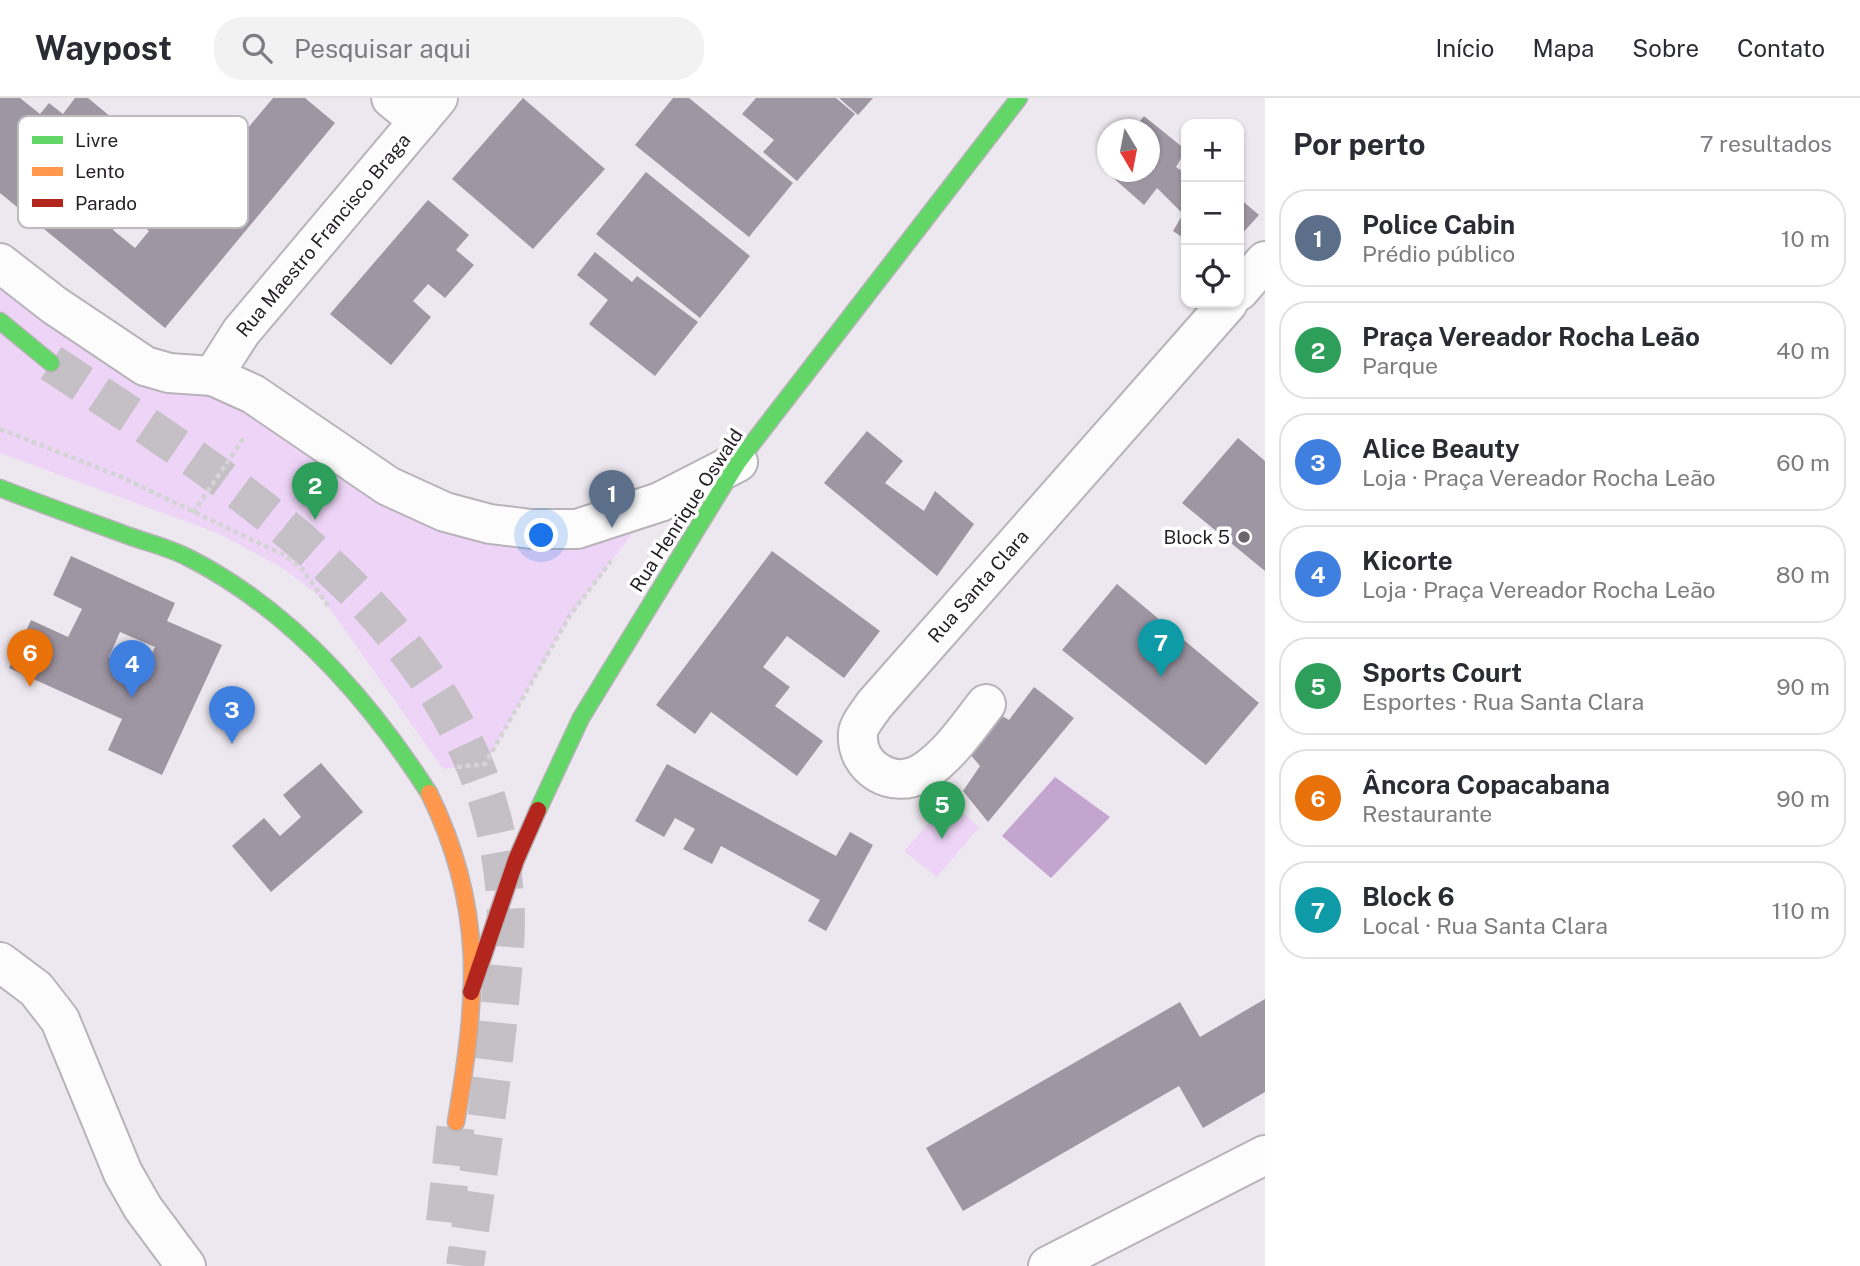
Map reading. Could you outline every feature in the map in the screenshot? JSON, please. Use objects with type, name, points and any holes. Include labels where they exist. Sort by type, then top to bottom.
[{"type":"main road","name":"Rua Henrique Oswald","points":[[471,992],[516,860],[581,718],[738,462],[1019,98]]},
{"type":"main road","points":[[0,321],[51,363]]},
{"type":"main road","points":[[0,488],[189,558],[261,605],[328,662],[418,774],[452,843],[466,890],[471,992],[466,1067],[456,1122]]},
{"type":"street","name":"Rua Maestro Francisco Braga","points":[[213,376],[241,332],[416,106]]},
{"type":"street","points":[[1244,285],[1265,261]]},
{"type":"street","points":[[0,263],[54,305],[145,366],[169,373],[213,376],[267,404],[388,486],[444,512],[531,530],[577,528],[613,519],[660,502],[738,462]]},
{"type":"street","name":"Rua Santa Clara","points":[[986,704],[961,736],[921,774],[900,779],[880,775],[865,760],[858,746],[858,730],[874,705],[1224,308]]},
{"type":"street","points":[[0,962],[36,989],[60,1020],[123,1173],[143,1208],[186,1266]]},
{"type":"street","points":[[1048,1266],[1265,1155]]},
{"type":"path","points":[[193,513],[267,404]]},
{"type":"path","points":[[0,429],[119,476],[285,555],[302,569],[331,610]]},
{"type":"path","points":[[453,768],[485,764],[570,615],[614,556]]},
{"type":"shaded area","points":[[0,271],[185,386],[223,399],[431,513],[645,517],[570,615],[485,764],[443,769],[323,599],[284,569],[220,534],[0,453]]},
{"type":"shaded area","points":[[1055,777],[1110,817],[1051,878],[1002,836]]},
{"type":"shaded area","points":[[949,801],[979,827],[937,877],[904,851]]},
{"type":"building","points":[[0,98],[20,98],[40,114],[49,103],[63,114],[75,98],[88,98],[110,116],[18,116],[18,208],[0,193]]},
{"type":"building","points":[[273,98],[305,98],[335,123],[248,228],[248,128]]},
{"type":"building","points":[[523,98],[605,169],[533,249],[452,179]]},
{"type":"building","points":[[673,98],[689,98],[793,183],[749,237],[635,145]]},
{"type":"building","points":[[756,98],[836,98],[855,114],[797,181],[763,152],[774,140],[742,114]]},
{"type":"building","points":[[839,98],[873,98],[858,115]]},
{"type":"building","points":[[1160,129],[1181,146],[1181,158],[1176,167],[1181,170],[1181,212],[1157,188],[1144,205],[1118,182],[1160,182]]},
{"type":"building","points":[[646,172],[750,256],[700,318],[596,234]]},
{"type":"building","points":[[428,200],[469,235],[456,250],[474,265],[445,298],[428,284],[413,301],[431,317],[391,365],[330,314]]},
{"type":"building","points":[[1244,202],[1259,215],[1244,232]]},
{"type":"building","points":[[1181,217],[1181,237],[1173,231]]},
{"type":"building","points":[[43,228],[115,228],[113,230],[135,248],[149,231],[145,228],[248,228],[165,328]]},
{"type":"building","points":[[595,252],[632,282],[637,276],[698,322],[655,376],[589,324],[608,300],[577,275]]},
{"type":"building","points":[[867,431],[903,461],[885,483],[924,511],[935,491],[974,524],[937,576],[824,483]]},
{"type":"building","name":"Block 5","points":[[1238,438],[1265,461],[1265,571],[1182,503]]},
{"type":"building","points":[[772,551],[880,631],[844,678],[787,636],[763,667],[790,687],[775,706],[823,741],[797,776],[711,712],[695,734],[656,705]]},
{"type":"building","points":[[71,556],[175,603],[167,621],[222,645],[162,775],[108,750],[122,719],[9,668],[31,620],[68,637],[82,609],[53,595]],"holes":[[[120,632],[155,647],[143,672],[109,657]]]},
{"type":"building","points":[[1117,584],[1259,703],[1206,765],[1062,650]]},
{"type":"building","points":[[1034,687],[1074,718],[988,822],[963,791],[980,766],[964,747],[999,714],[1009,720]]},
{"type":"building","points":[[321,763],[363,812],[271,892],[232,846],[264,818],[280,836],[301,817],[283,795]]},
{"type":"building","points":[[667,764],[836,856],[850,832],[873,845],[826,931],[808,921],[820,900],[721,846],[712,864],[683,849],[695,829],[675,818],[664,837],[635,821]]},
{"type":"building","points":[[1265,999],[1265,1092],[1203,1128],[1179,1086],[963,1211],[926,1148],[1180,1002],[1200,1037]]},
{"type":"tunnel","points":[[51,363],[202,464],[276,520],[345,581],[406,649],[455,723],[489,806],[506,911],[497,1036],[465,1266]]},
{"type":"tunnel","points":[[445,1222],[456,1122]]},
{"type":"traffic: fast","points":[[538,810],[581,718],[738,462],[1019,98]]},
{"type":"traffic: fast","points":[[0,321],[51,363]]},
{"type":"traffic: fast","points":[[0,488],[182,554],[261,603],[294,630],[353,691],[429,793]]},
{"type":"traffic: slow","points":[[429,793],[447,835],[460,876],[472,954],[469,1035],[456,1122]]},
{"type":"traffic: jam","points":[[471,992],[516,860],[538,810]]},
{"type":"place","name":"Praça Vereador Rocha Leão","points":[[315,520]]},
{"type":"place","name":"Police Cabin","points":[[612,528]]},
{"type":"place","name":"Block 5","points":[[1244,537]]},
{"type":"place","name":"Block 6","points":[[1161,677]]},
{"type":"place","name":"Âncora Copacabana","points":[[30,687]]},
{"type":"place","name":"Kicorte","points":[[132,698]]},
{"type":"place","name":"Alice Beauty","points":[[232,744]]},
{"type":"place","name":"Sports Court","points":[[942,839]]}]
